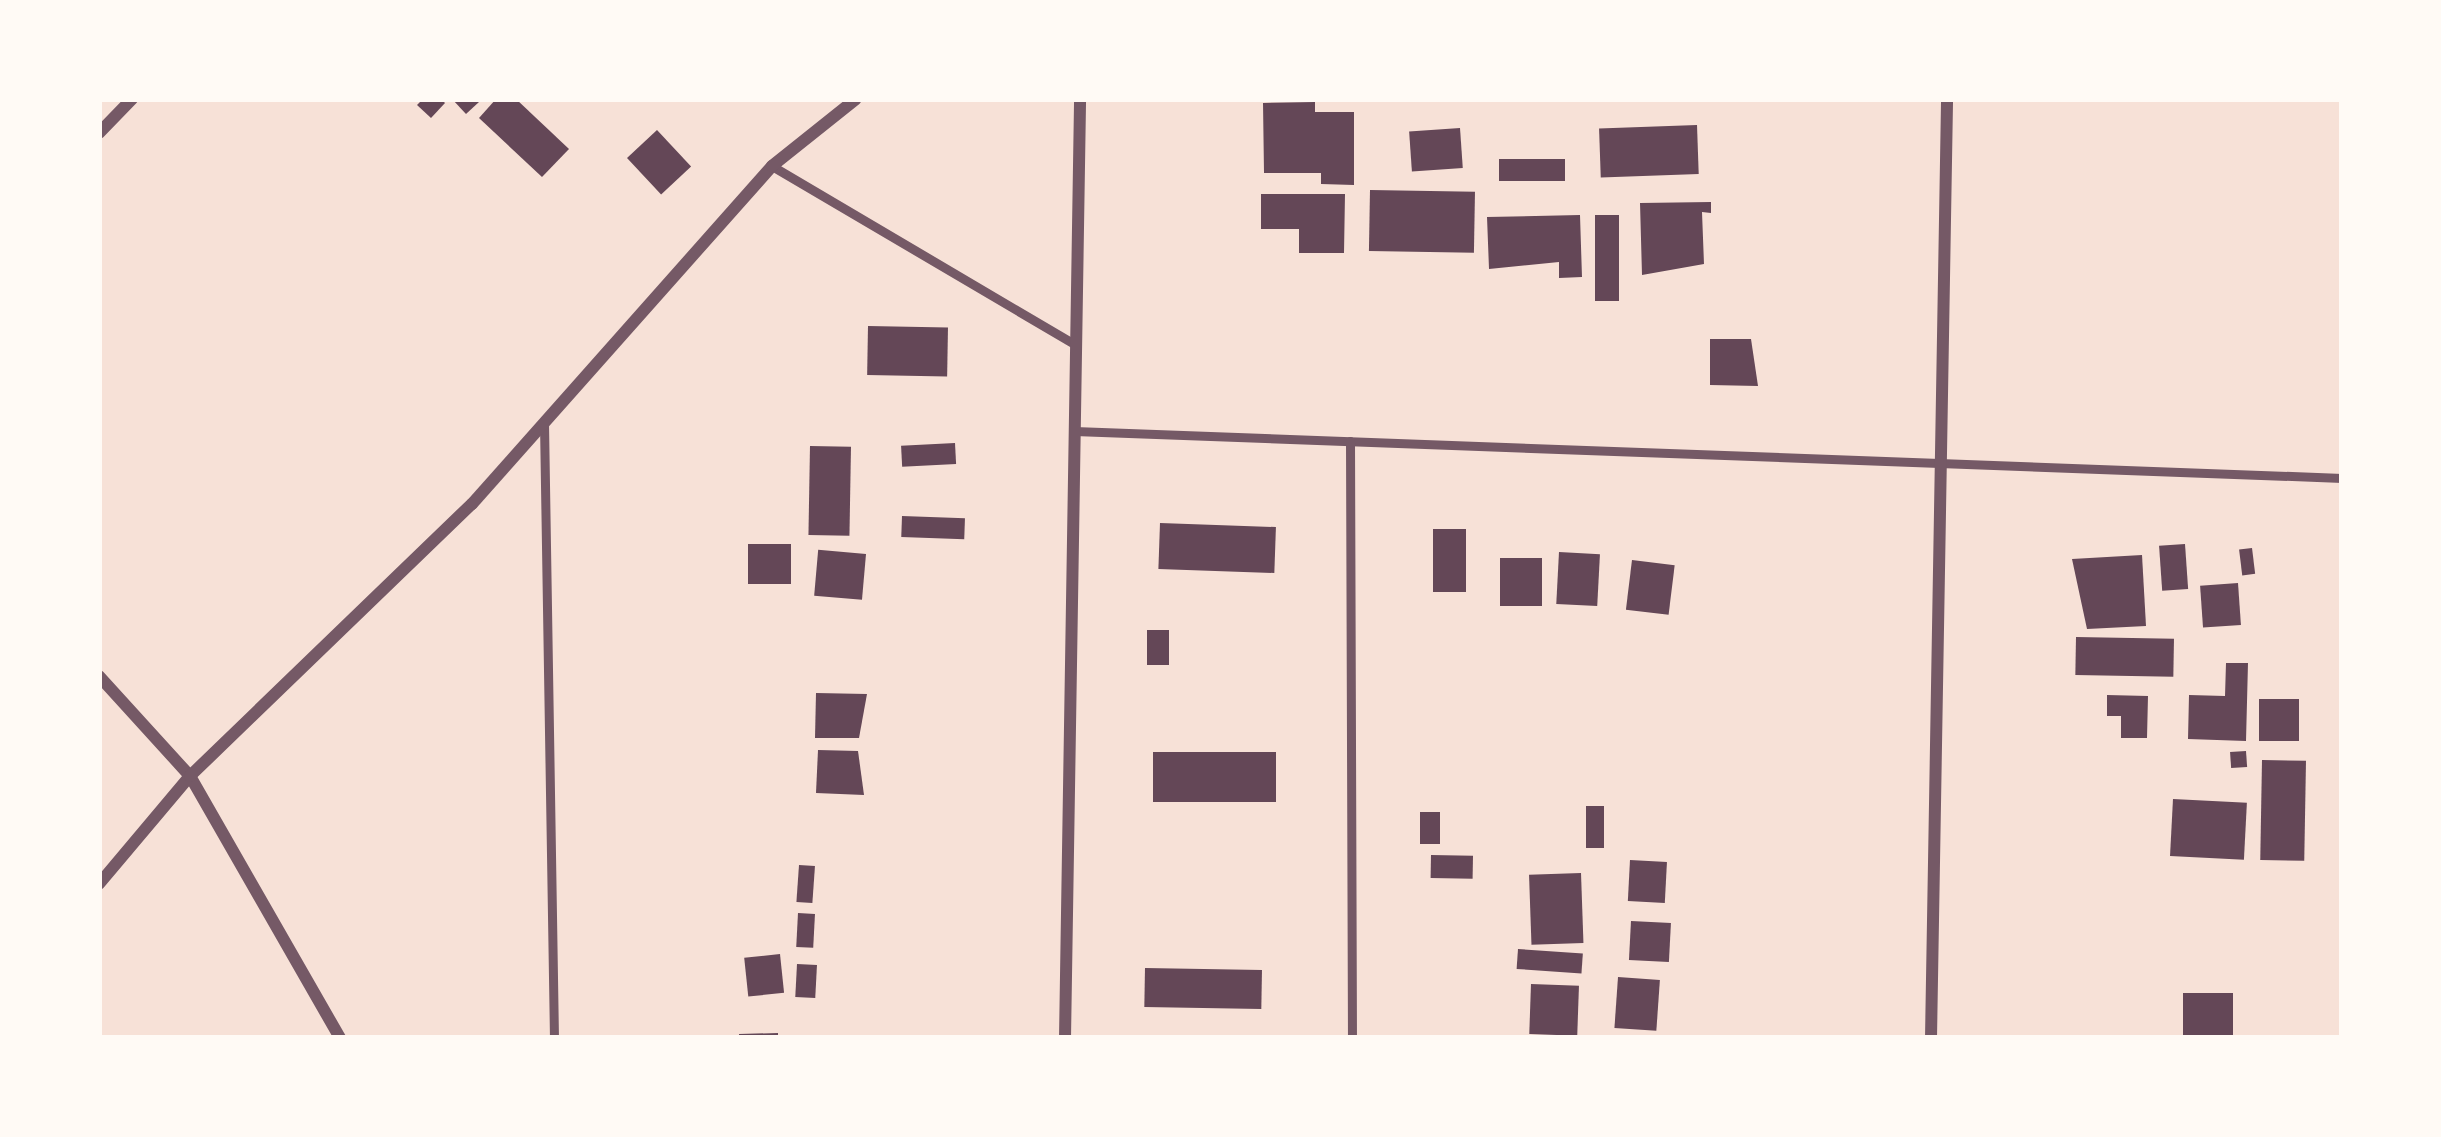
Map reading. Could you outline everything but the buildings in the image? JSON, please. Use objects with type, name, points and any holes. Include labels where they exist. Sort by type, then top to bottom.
[{"type":"street","points":[[99,134],[132,99]]},
{"type":"street","points":[[99,884],[190,776],[472,504],[772,166],[856,99]]},
{"type":"street","points":[[1065,1038],[1080,99]]},
{"type":"street","points":[[1931,1038],[1947,99]]},
{"type":"street","points":[[99,676],[190,776],[340,1038]]},
{"type":"lane","points":[[772,166],[1076,345]]},
{"type":"lane","points":[[544,423],[554,1038]]},
{"type":"lane","points":[[1075,431],[2342,478]]},
{"type":"lane","points":[[1350,441],[1352,1038]]}]
